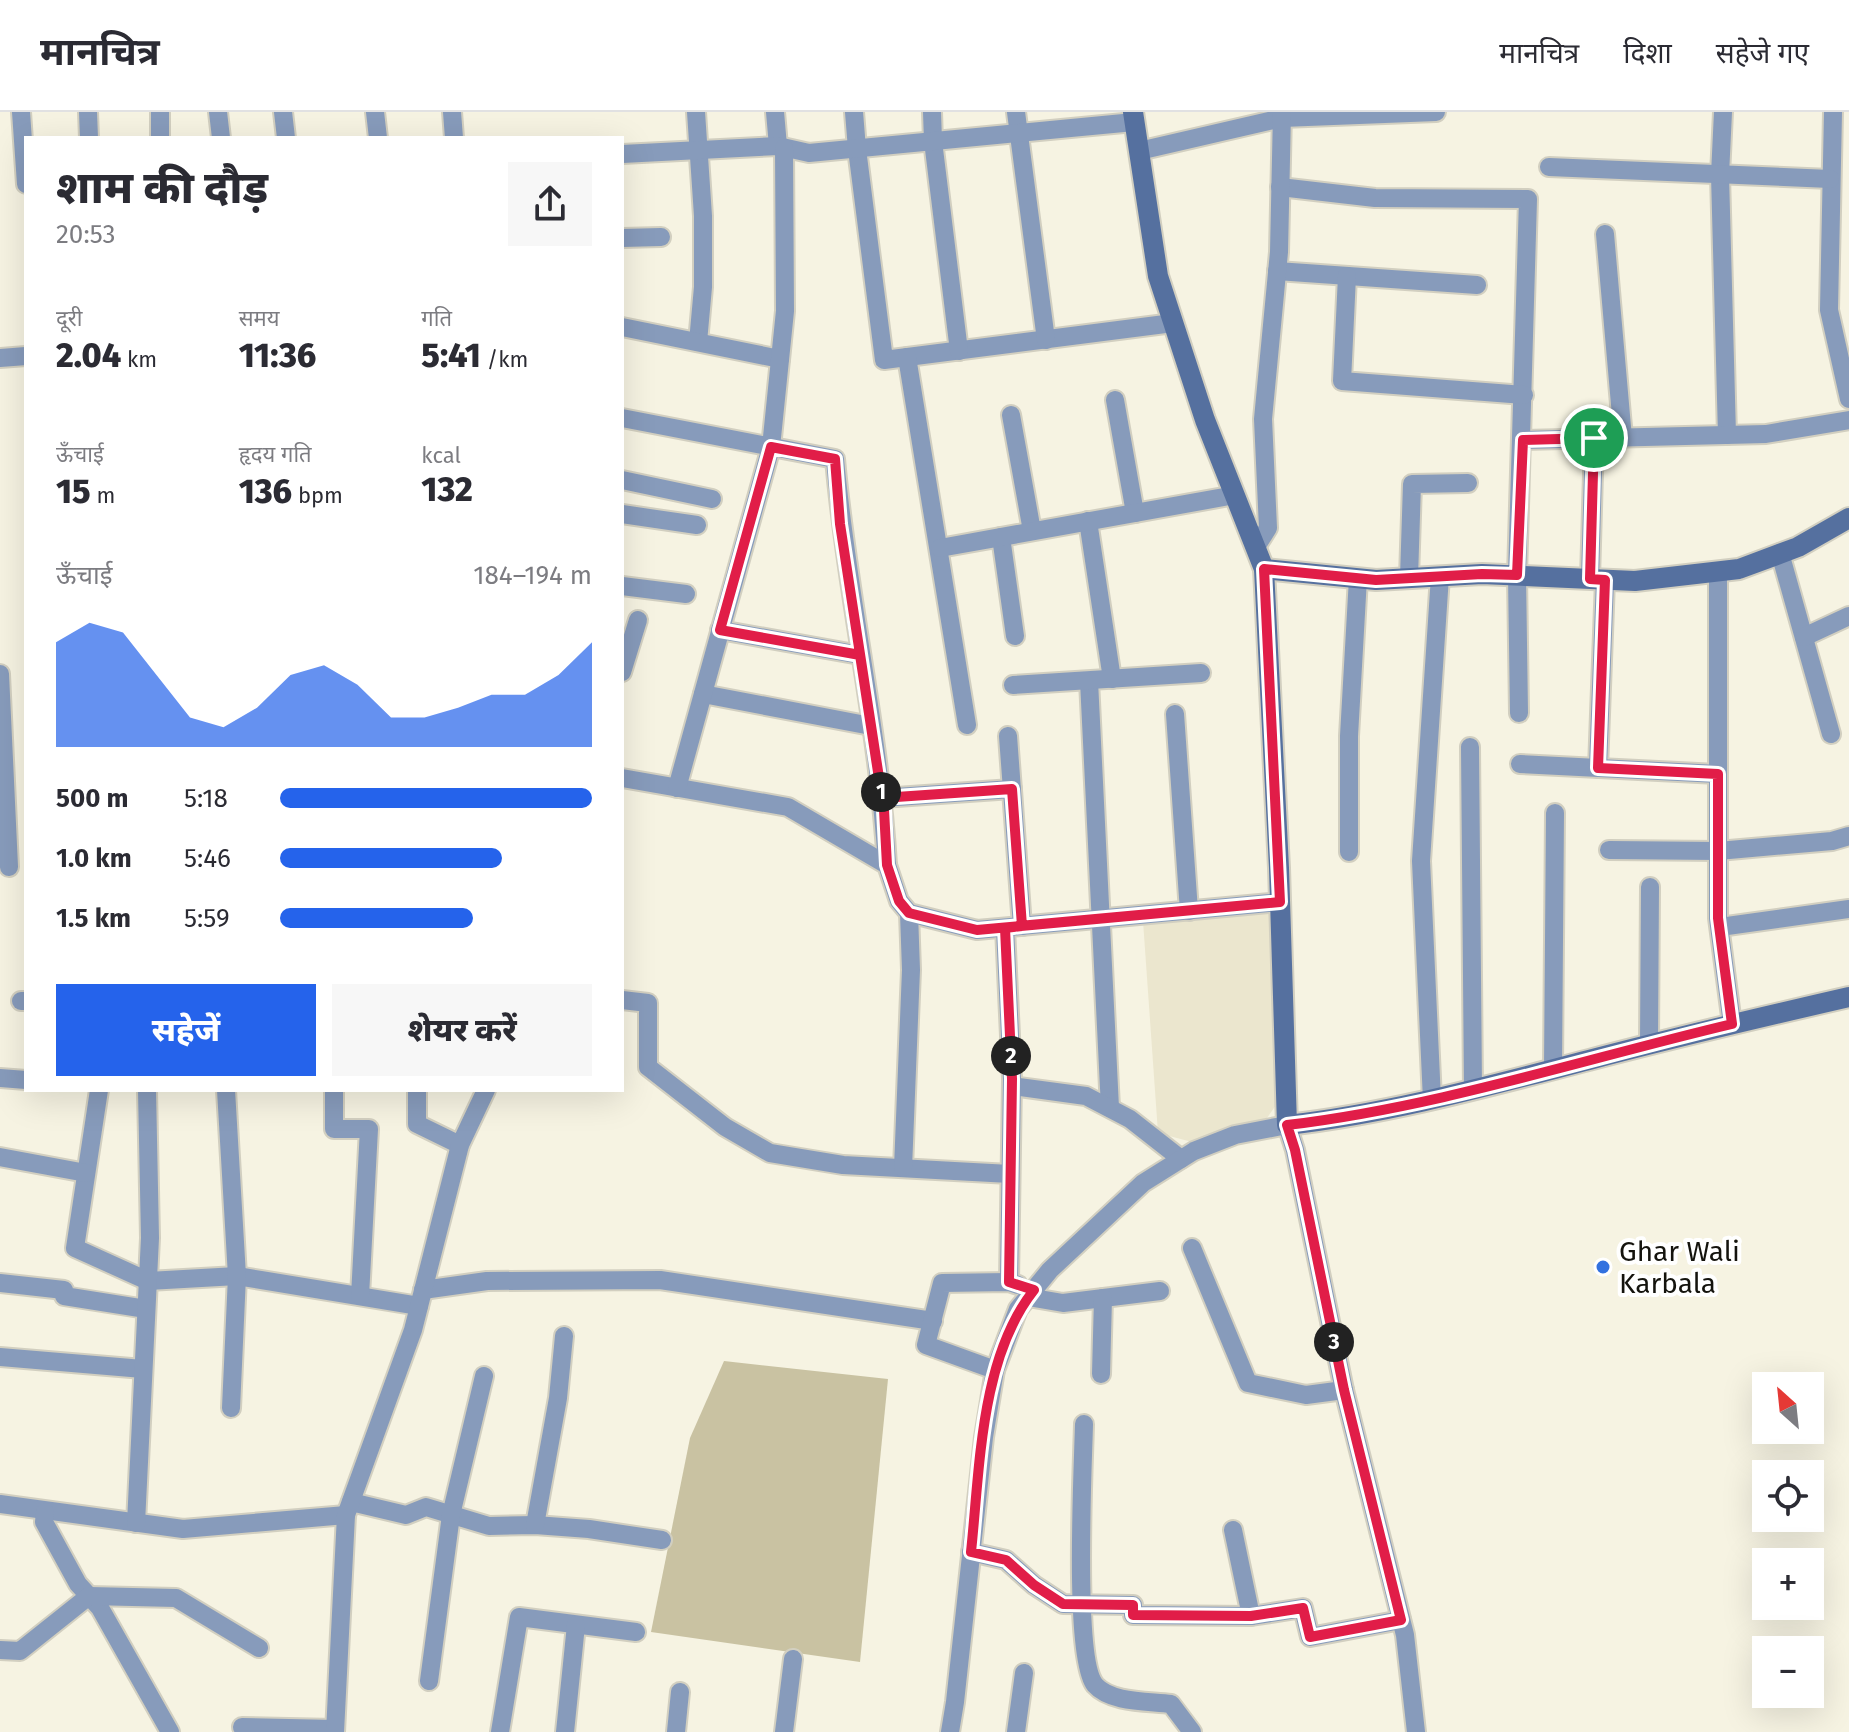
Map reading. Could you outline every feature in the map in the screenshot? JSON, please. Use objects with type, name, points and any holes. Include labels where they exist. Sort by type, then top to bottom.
[{"type":"street","points":[[21,112],[24,155]]},
{"type":"street","points":[[88,112],[89,136]]},
{"type":"street","points":[[160,112],[160,136]]},
{"type":"street","points":[[218,112],[221,136]]},
{"type":"street","points":[[283,112],[286,136]]},
{"type":"street","points":[[375,112],[378,136]]},
{"type":"street","points":[[452,112],[454,136]]},
{"type":"street","points":[[696,112],[703,216],[703,287],[698,342]]},
{"type":"street","points":[[677,788],[771,447],[785,311],[781,147],[775,112]]},
{"type":"street","points":[[854,112],[884,360],[1173,323]]},
{"type":"street","points":[[932,112],[959,351]]},
{"type":"street","points":[[1016,112],[1046,340]]},
{"type":"street","points":[[1224,112],[1224,131]]},
{"type":"street","points":[[1139,151],[1282,115],[1436,112]]},
{"type":"street","points":[[1723,112],[1720,175],[1727,435]]},
{"type":"street","points":[[1833,112],[1829,310],[1849,399]]},
{"type":"street","points":[[1256,547],[1268,528],[1263,419],[1277,271],[1282,115]]},
{"type":"street","points":[[624,154],[781,147],[809,153],[1018,133],[1134,117],[1158,276],[1205,420],[1264,569],[1287,1125],[1295,1150],[1344,1390],[1401,1620],[1416,1732]]},
{"type":"street","points":[[1549,167],[1830,179]]},
{"type":"street","points":[[1280,187],[1375,198],[1528,199],[1517,575],[1519,713]]},
{"type":"street","points":[[1605,234],[1623,438]]},
{"type":"street","points":[[624,238],[661,237]]},
{"type":"street","points":[[1277,271],[1477,285]]},
{"type":"street","points":[[1347,276],[1342,381],[1524,395]]},
{"type":"street","points":[[624,327],[780,359]]},
{"type":"street","points":[[0,358],[24,356]]},
{"type":"street","points":[[907,357],[967,725]]},
{"type":"street","points":[[1115,400],[1135,513]]},
{"type":"street","points":[[1011,415],[1032,531]]},
{"type":"street","points":[[624,418],[835,459],[840,524],[882,798],[887,865],[899,901],[909,913],[977,930],[1280,902]]},
{"type":"street","points":[[1523,440],[1766,434],[1849,420]]},
{"type":"street","points":[[1594,438],[1598,768]]},
{"type":"street","points":[[624,480],[712,499]]},
{"type":"street","points":[[1409,578],[1412,484],[1468,483]]},
{"type":"street","points":[[940,548],[1235,495]]},
{"type":"street","points":[[624,514],[697,525]]},
{"type":"street","points":[[1264,569],[1358,578],[1517,575],[1635,581],[1739,569],[1780,553],[1849,518]]},
{"type":"street","points":[[1088,521],[1112,679]]},
{"type":"street","points":[[1001,537],[1015,636]]},
{"type":"street","points":[[1780,553],[1831,734]]},
{"type":"street","points":[[1718,572],[1720,927],[1732,1024]]},
{"type":"street","points":[[1432,1100],[1421,861],[1440,576]]},
{"type":"street","points":[[1349,852],[1349,736],[1358,578]]},
{"type":"street","points":[[624,586],[686,594]]},
{"type":"street","points":[[1804,637],[1849,616]]},
{"type":"street","points":[[624,666],[638,620]]},
{"type":"street","points":[[720,630],[860,655]]},
{"type":"street","points":[[1013,685],[1201,673]]},
{"type":"street","points":[[0,674],[12,867]]},
{"type":"street","points":[[1089,681],[1110,1108]]},
{"type":"street","points":[[703,694],[871,726]]},
{"type":"street","points":[[1175,714],[1189,911]]},
{"type":"street","points":[[1008,736],[1014,927],[1009,1282]]},
{"type":"street","points":[[1470,747],[1473,1090]]},
{"type":"street","points":[[1520,764],[1718,774]]},
{"type":"street","points":[[624,778],[788,807],[887,865]]},
{"type":"street","points":[[882,798],[1012,789]]},
{"type":"street","points":[[1553,1069],[1555,813]]},
{"type":"street","points":[[1609,850],[1718,851],[1848,842]]},
{"type":"street","points":[[1649,1044],[1650,887]]},
{"type":"street","points":[[1720,927],[1849,909]]},
{"type":"street","points":[[903,1168],[911,970],[909,913]]},
{"type":"street","points":[[950,1732],[984,1437],[995,1370],[1018,1309],[1050,1270],[1143,1183],[1194,1151],[1235,1135],[1355,1117],[1432,1100],[1849,997]]},
{"type":"street","points":[[624,1000],[648,1003],[648,1067],[725,1127],[770,1153],[843,1165],[1010,1174]]},
{"type":"street","points":[[0,1078],[24,1080]]},
{"type":"street","points":[[1012,1086],[1086,1096],[1130,1119],[1181,1159]]},
{"type":"street","points":[[99,1092],[75,1248],[148,1281],[237,1276],[360,1296],[421,1298],[487,1281],[660,1280],[933,1321]]},
{"type":"street","points":[[136,1523],[150,1238],[147,1092]]},
{"type":"street","points":[[226,1092],[237,1276],[231,1408]]},
{"type":"street","points":[[334,1092],[334,1129],[369,1129],[360,1296]]},
{"type":"street","points":[[417,1092],[417,1124],[460,1145]]},
{"type":"street","points":[[242,1727],[335,1730],[349,1509],[413,1330],[460,1145],[485,1092]]},
{"type":"street","points":[[0,1157],[86,1173]]},
{"type":"street","points":[[1192,1248],[1248,1383],[1306,1395],[1344,1390]]},
{"type":"street","points":[[995,1370],[926,1345],[942,1283],[1009,1282],[1063,1303],[1160,1291]]},
{"type":"street","points":[[0,1283],[64,1290],[64,1296],[146,1309]]},
{"type":"street","points":[[1101,1374],[1103,1298]]},
{"type":"street","points":[[535,1525],[558,1398],[564,1336]]},
{"type":"street","points":[[0,1357],[143,1369]]},
{"type":"street","points":[[429,1681],[451,1515],[484,1376]]},
{"type":"street","points":[[1084,1424],[1081,1605],[1088,1674],[1097,1687],[1115,1697],[1171,1704],[1192,1732]]},
{"type":"street","points":[[0,1504],[183,1529],[349,1509],[406,1515],[426,1507],[489,1526],[589,1529],[662,1540]]},
{"type":"street","points":[[45,1512],[44,1522],[78,1584],[100,1608],[170,1732]]},
{"type":"street","points":[[1233,1530],[1251,1616]]},
{"type":"street","points":[[971,1552],[1006,1560],[1034,1585],[1063,1604],[1133,1605],[1133,1615],[1251,1616],[1303,1608],[1310,1637],[1401,1620]]},
{"type":"street","points":[[0,1650],[20,1651],[89,1596],[176,1598],[259,1648]]},
{"type":"street","points":[[500,1732],[519,1617],[636,1632]]},
{"type":"street","points":[[565,1732],[576,1625]]},
{"type":"street","points":[[784,1732],[793,1659]]},
{"type":"street","points":[[1016,1732],[1024,1673]]},
{"type":"street","points":[[676,1732],[680,1692]]},
{"type":"shaded area","points":[[1271,911],[1276,1105],[1267,1118],[1192,1142],[1158,1133],[1143,921]]},
{"type":"shaded area","points":[[724,1361],[888,1379],[860,1662],[651,1632],[690,1438]]},
{"type":"place","name":"Ghar Wali Karbala","points":[[1603,1267]]},
{"type":"route","points":[[1594,438],[1523,440],[1517,575],[1376,580],[1264,569],[1280,902],[1022,926],[977,930],[909,913],[899,901],[887,865],[884,810],[882,798],[840,524],[835,459],[771,447],[720,630],[860,655],[882,798],[1012,789],[1022,926],[1005,928],[1012,1079],[1009,1282],[1034,1290],[1018,1309],[995,1370],[971,1552],[1006,1560],[1034,1585],[1063,1604],[1133,1605],[1133,1615],[1251,1616],[1303,1608],[1310,1637],[1401,1620],[1344,1390],[1295,1150],[1287,1125],[1355,1117],[1420,1103],[1732,1024],[1718,918],[1718,774],[1598,768],[1605,580],[1590,579],[1594,438]]}]
